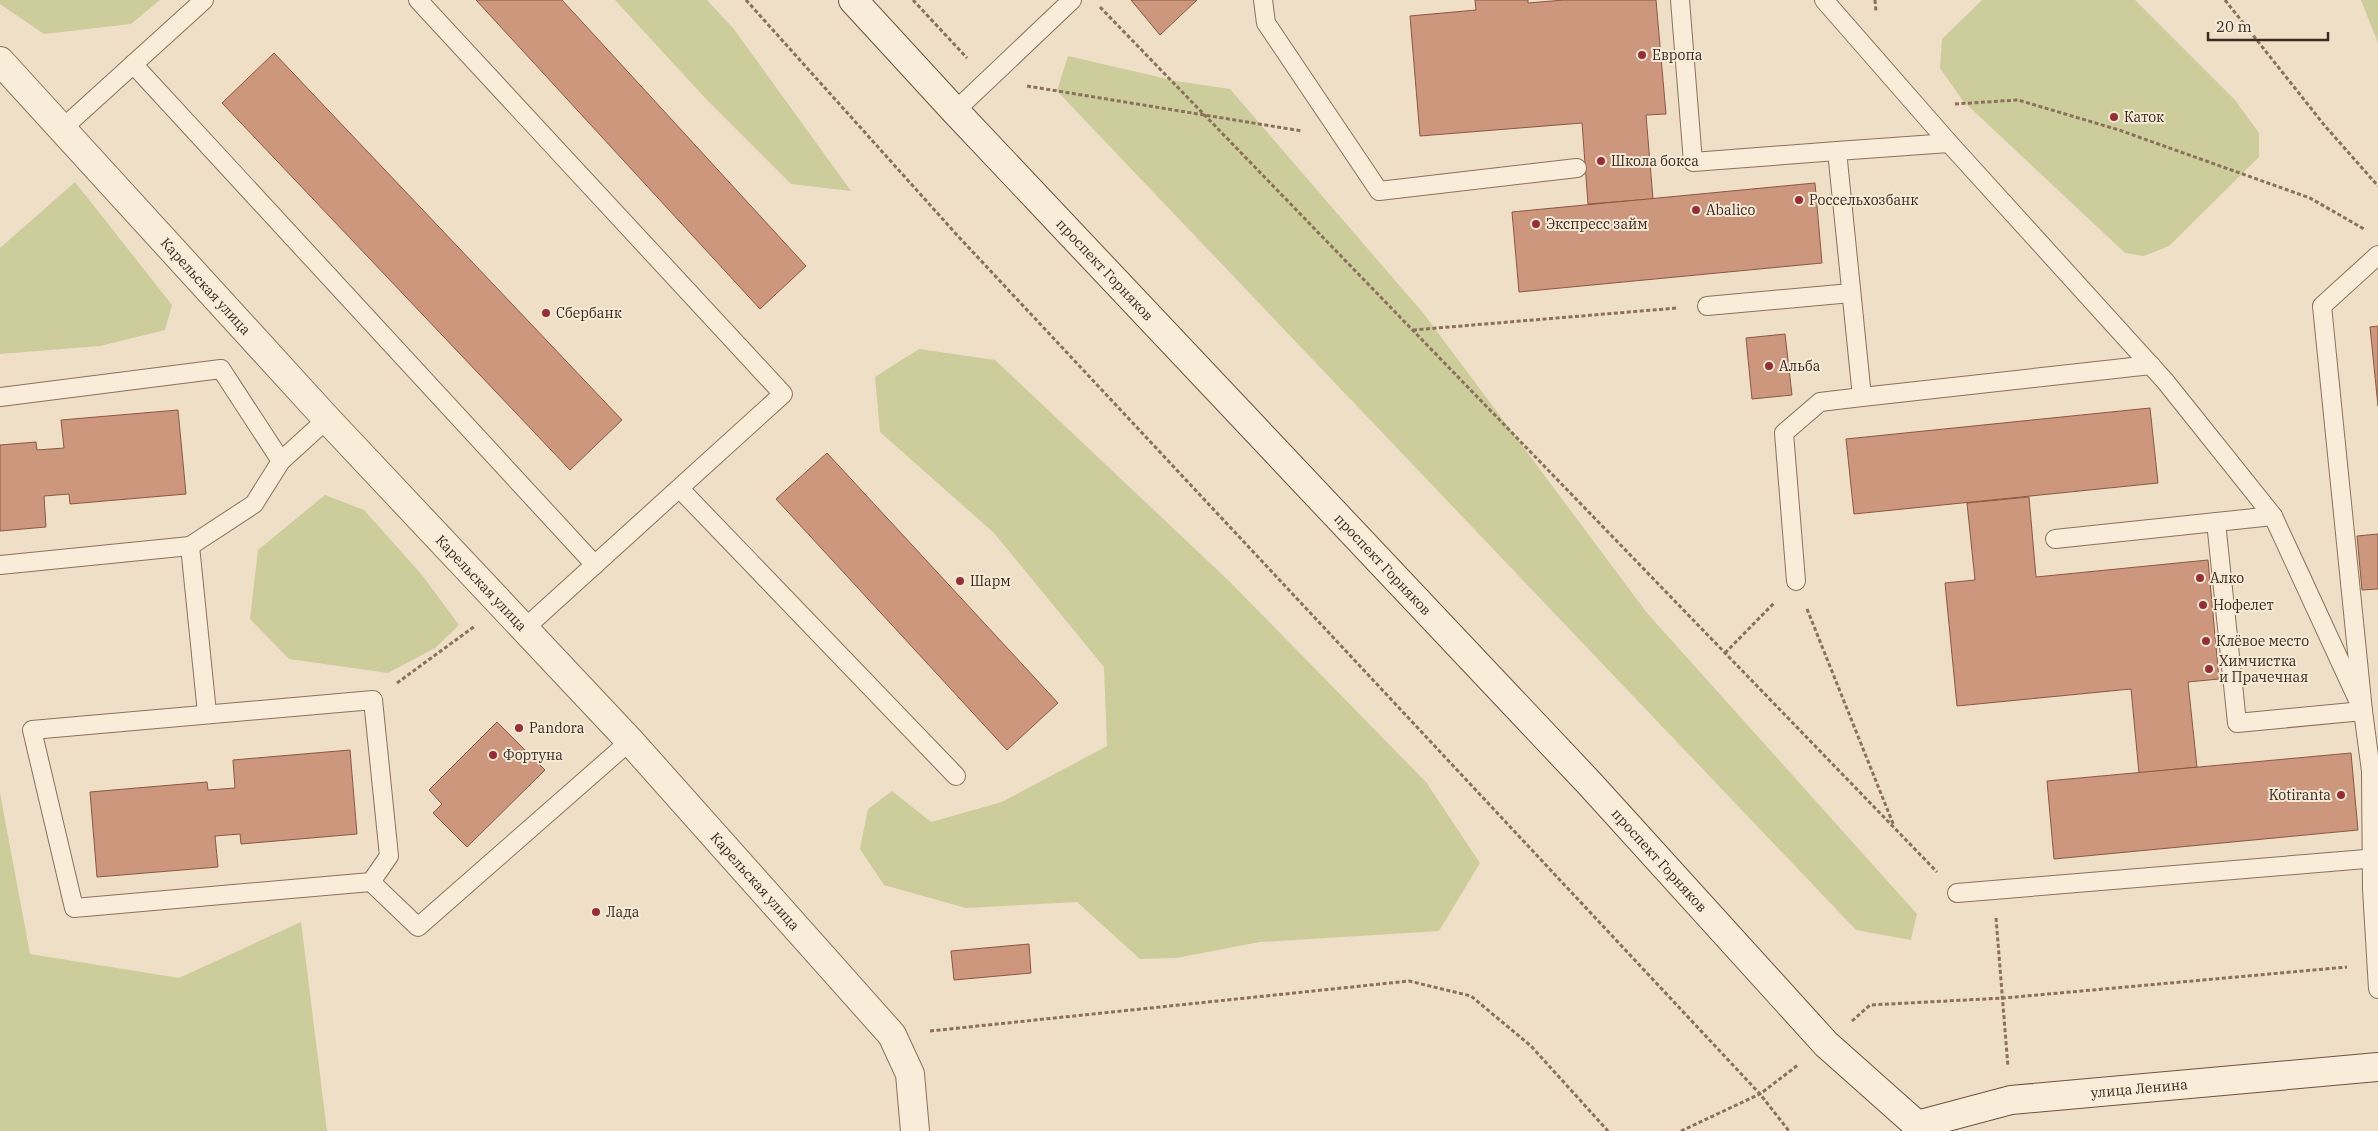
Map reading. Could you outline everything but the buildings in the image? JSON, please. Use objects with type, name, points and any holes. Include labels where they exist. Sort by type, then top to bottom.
[{"type":"main road","name":"проспект Горняков","points":[[853,0],[955,111],[1591,785],[1826,1044],[1921,1129]]},
{"type":"main road","name":"Карельская улица","points":[[0,60],[327,419],[630,741],[892,1035],[910,1074],[915,1131]]},
{"type":"main road","name":"улица Ленина","points":[[1921,1129],[2011,1100],[2378,1067]]},
{"type":"lane","points":[[63,128],[204,0]]},
{"type":"lane","points":[[418,0],[783,394],[525,628]]},
{"type":"lane","points":[[955,111],[1072,0]]},
{"type":"lane","points":[[1264,0],[1266,24],[1379,191],[1577,168]]},
{"type":"lane","points":[[1680,0],[1693,162],[1949,143]]},
{"type":"lane","points":[[1824,0],[1949,143],[2151,365],[2273,516],[2363,711]]},
{"type":"lane","points":[[133,64],[596,565]]},
{"type":"lane","points":[[1837,151],[1862,396]]},
{"type":"lane","points":[[2378,255],[2322,306],[2363,711],[2371,770],[2378,989]]},
{"type":"lane","points":[[1708,306],[1851,293]]},
{"type":"lane","points":[[1796,581],[1784,434],[1820,402],[2151,365]]},
{"type":"lane","points":[[0,397],[221,369],[281,461]]},
{"type":"lane","points":[[0,565],[190,546],[254,504],[281,461],[327,419]]},
{"type":"lane","points":[[680,489],[956,776]]},
{"type":"lane","points":[[2055,538],[2273,516]]},
{"type":"lane","points":[[2216,522],[2237,723],[2363,711]]},
{"type":"lane","points":[[190,546],[208,713]]},
{"type":"lane","points":[[371,882],[389,856],[374,700],[208,713],[32,730],[74,908],[371,882],[418,927],[630,741]]},
{"type":"lane","points":[[1957,893],[2375,859]]},
{"type":"path","points":[[746,0],[964,242],[1760,1094],[1789,1131]]},
{"type":"path","points":[[913,0],[987,79],[1342,138]]},
{"type":"path","points":[[1094,0],[1982,919],[2005,917]]},
{"type":"path","points":[[2225,0],[2325,126],[2378,186]]},
{"type":"path","points":[[1917,106],[2018,100],[2119,130],[2310,198],[2370,232]]},
{"type":"path","points":[[1413,330],[1708,306]]},
{"type":"path","points":[[1725,653],[1796,581],[1895,828]]},
{"type":"path","points":[[374,700],[504,605]]},
{"type":"path","points":[[1996,918],[2011,1100]]},
{"type":"path","points":[[1681,1131],[1760,1094],[1826,1044],[1870,1005],[2004,998],[2376,964]]},
{"type":"path","points":[[892,1035],[1409,981],[1471,996],[1531,1046],[1608,1131]]},
{"type":"green space","points":[[0,0],[160,0],[131,24],[44,34],[0,4]]},
{"type":"green space","points":[[615,0],[707,0],[733,28],[851,191],[791,184],[706,99]]},
{"type":"green space","name":"Каток","points":[[1982,0],[2135,0],[2235,100],[2259,133],[2259,157],[2169,246],[2144,256],[2125,253],[1963,101],[1940,68],[1942,39]]},
{"type":"green space","points":[[2361,0],[2378,0],[2378,43]]},
{"type":"green space","points":[[1068,56],[1176,81],[1230,89],[1424,314],[1647,613],[1917,914],[1911,940],[1856,930],[1057,91]]},
{"type":"green space","points":[[75,182],[172,305],[165,330],[100,346],[0,354],[0,248]]},
{"type":"green space","points":[[919,349],[995,360],[1229,581],[1426,782],[1480,863],[1439,931],[1260,942],[1176,958],[1140,959],[1077,902],[966,908],[884,885],[860,849],[868,809],[892,791],[931,822],[1002,802],[1107,746],[1104,667],[994,533],[880,432],[875,377]]},
{"type":"green space","points":[[325,495],[364,510],[422,575],[459,625],[435,648],[388,673],[289,659],[250,619],[258,550]]},
{"type":"green space","points":[[0,793],[30,954],[179,978],[301,922],[327,1131],[0,1131]]},
{"type":"place","name":"Европа","points":[[1642,55]]},
{"type":"place","name":"Каток","points":[[2114,117]]},
{"type":"place","name":"Школа бокса","points":[[1601,161]]},
{"type":"place","name":"Россельхозбанк","points":[[1799,200]]},
{"type":"place","name":"Abalico","points":[[1696,210]]},
{"type":"place","name":"Экспресс займ","points":[[1536,224]]},
{"type":"place","name":"Сбербанк","points":[[546,313]]},
{"type":"place","name":"Альба","points":[[1769,366]]},
{"type":"place","name":"Алко","points":[[2200,578]]},
{"type":"place","name":"Шарм","points":[[960,581]]},
{"type":"place","name":"Нофелет","points":[[2203,605]]},
{"type":"place","name":"Клёвое место","points":[[2206,641]]},
{"type":"place","name":"Химчистка и Прачечная","points":[[2209,669]]},
{"type":"place","name":"Pandora","points":[[519,728]]},
{"type":"place","name":"Фортуна","points":[[493,755]]},
{"type":"place","name":"Kotiranta","points":[[2341,795]]},
{"type":"place","name":"Лада","points":[[596,912]]}]
